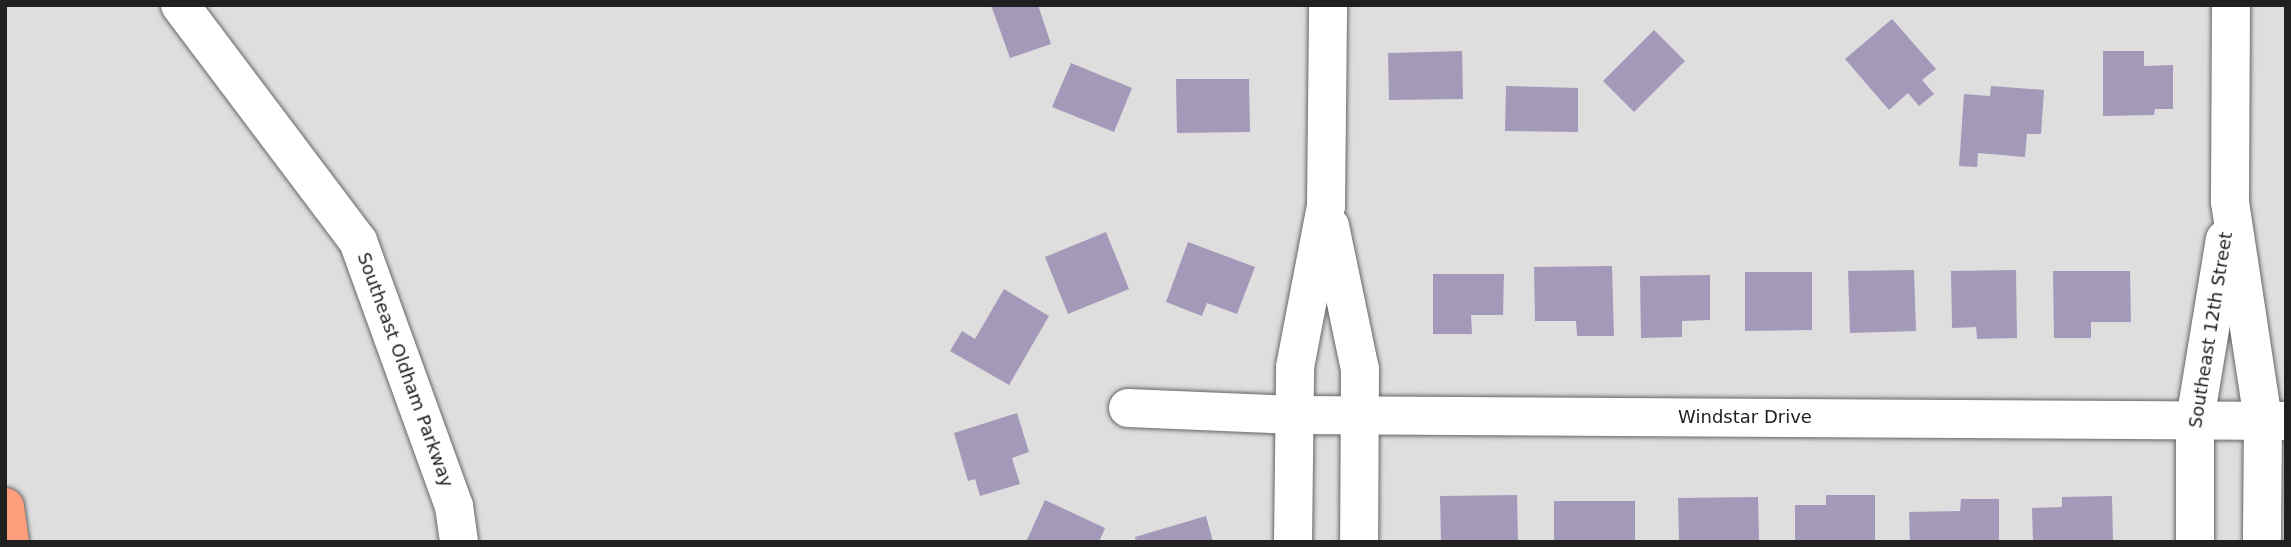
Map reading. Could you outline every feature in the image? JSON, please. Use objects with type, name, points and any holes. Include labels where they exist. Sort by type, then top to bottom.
[{"type":"highway","points":[[5,507],[10,542]]},
{"type":"street","name":"Southeast Oldham Parkway","points":[[180,5],[358,241],[454,506],[459,542]]},
{"type":"street","points":[[1293,542],[1295,367],[1326,206],[1328,5]]},
{"type":"street","name":"Southeast 12th Street","points":[[2195,542],[2195,420],[2231,202],[2231,5]]},
{"type":"street","name":"Southeast 12th Street","points":[[2231,202],[2274,421],[2262,542]]},
{"type":"street","points":[[1326,206],[1360,369],[1359,542]]},
{"type":"street","name":"Windstar Drive","points":[[1128,408],[1295,415],[2274,421]]},
{"type":"building","points":[[991,5],[1038,5],[1051,44],[1010,58]]},
{"type":"building","points":[[1892,19],[1936,69],[1922,80],[1934,94],[1919,106],[1908,93],[1889,110],[1845,59]]},
{"type":"building","points":[[1654,30],[1685,61],[1634,112],[1603,81]]},
{"type":"building","points":[[1462,51],[1463,99],[1389,100],[1388,53]]},
{"type":"building","points":[[2103,51],[2144,51],[2144,66],[2173,65],[2173,109],[2155,109],[2154,115],[2103,116]]},
{"type":"building","points":[[1071,63],[1132,88],[1114,132],[1052,107]]},
{"type":"building","points":[[1176,79],[1249,79],[1250,132],[1177,133]]},
{"type":"building","points":[[1506,86],[1578,88],[1578,132],[1505,131]]},
{"type":"building","points":[[1991,86],[2044,90],[2041,134],[2027,134],[2025,157],[1978,153],[1977,167],[1959,166],[1964,94],[1990,96]]},
{"type":"building","points":[[1106,232],[1129,289],[1068,314],[1045,257]]},
{"type":"building","points":[[1188,242],[1255,267],[1237,314],[1207,303],[1202,316],[1166,302]]},
{"type":"building","points":[[1612,266],[1614,336],[1577,336],[1576,321],[1535,321],[1534,267]]},
{"type":"building","points":[[1914,270],[1916,331],[1850,333],[1848,271]]},
{"type":"building","points":[[2016,270],[2017,338],[1977,339],[1976,327],[1952,328],[1951,271]]},
{"type":"building","points":[[2053,271],[2130,271],[2131,322],[2091,322],[2091,338],[2054,338]]},
{"type":"building","points":[[1745,272],[1812,272],[1812,330],[1745,331]]},
{"type":"building","points":[[1433,274],[1504,274],[1503,315],[1471,315],[1472,334],[1433,334]]},
{"type":"building","points":[[1710,275],[1710,320],[1682,321],[1682,337],[1641,338],[1640,276]]},
{"type":"building","points":[[1004,289],[1049,316],[1009,385],[950,351],[962,331],[975,339]]},
{"type":"building","points":[[1017,413],[1029,452],[1012,458],[1020,484],[980,496],[975,479],[968,481],[954,433]]},
{"type":"building","points":[[1517,495],[1518,542],[1441,542],[1440,496]]},
{"type":"building","points":[[1826,495],[1875,495],[1875,541],[1795,542],[1795,505],[1826,505]]},
{"type":"building","points":[[2112,496],[2113,542],[2033,542],[2032,508],[2062,507],[2062,497]]},
{"type":"building","points":[[1758,497],[1759,540],[1679,542],[1678,498]]},
{"type":"building","points":[[1961,499],[1999,499],[1999,542],[1910,542],[1909,512],[1960,511]]},
{"type":"building","points":[[1045,500],[1105,528],[1099,542],[1026,542]]},
{"type":"building","points":[[1554,501],[1635,501],[1635,542],[1554,542]]},
{"type":"building","points":[[1206,516],[1213,542],[1136,542],[1135,537]]}]
